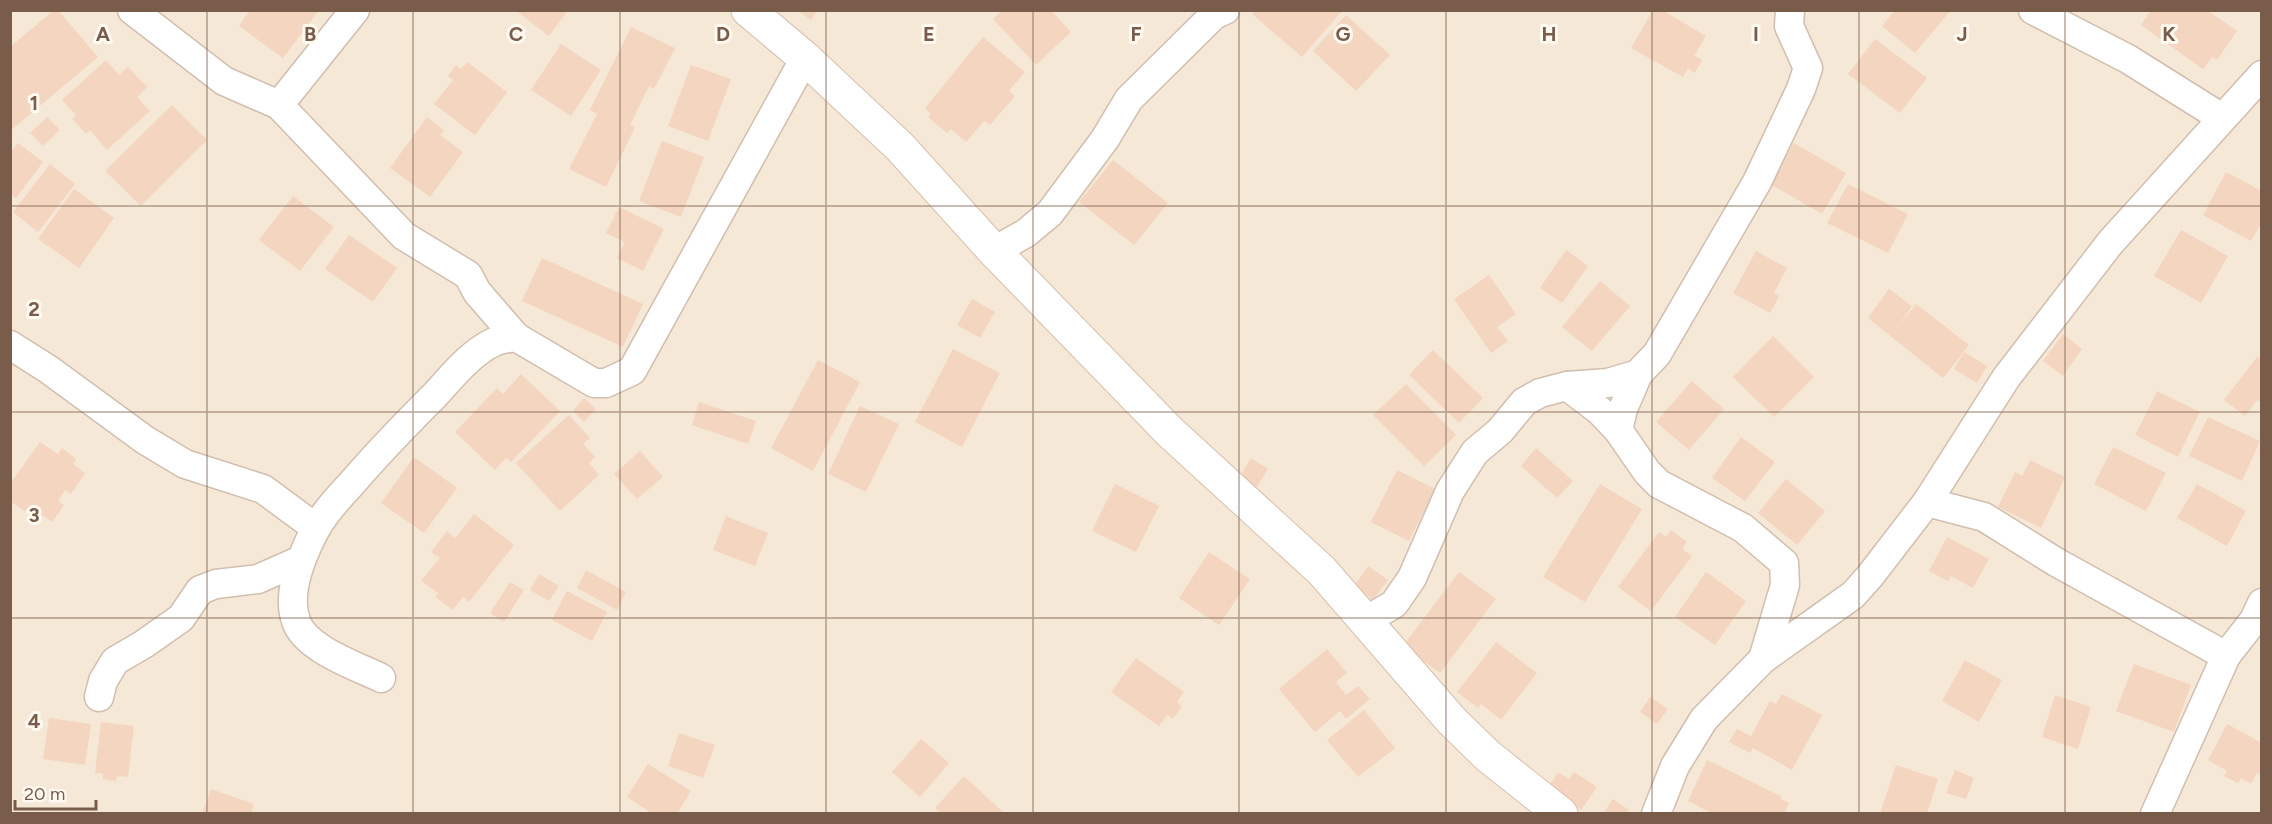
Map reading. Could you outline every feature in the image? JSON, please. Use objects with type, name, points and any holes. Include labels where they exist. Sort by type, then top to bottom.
[{"type":"street","points":[[132,10],[225,81],[279,105],[404,236],[468,275],[477,292],[516,337],[594,383],[606,383],[632,371],[805,58]]},
{"type":"street","points":[[279,105],[355,10]]},
{"type":"street","points":[[748,10],[805,58],[900,147],[994,251],[1170,432],[1322,571],[1452,721],[1488,756],[1557,812]]},
{"type":"street","points":[[994,251],[1026,233],[1050,213],[1105,139],[1129,99],[1214,15],[1224,10]]},
{"type":"street","points":[[1618,430],[1623,409],[1638,374],[1657,354],[1757,182],[1801,89],[1808,68],[1789,26],[1790,10]]},
{"type":"street","points":[[2033,10],[2128,59],[2222,118]]},
{"type":"street","points":[[1656,813],[1675,766],[1704,719],[1763,659],[1853,595],[1927,502],[2013,369],[2110,243],[2262,75]]},
{"type":"street","points":[[381,678],[320,648],[303,634],[296,622],[293,602],[295,583],[302,560],[316,528],[382,447],[468,360],[494,342],[516,337]]},
{"type":"street","points":[[10,345],[48,369],[145,440],[185,464],[263,489],[316,528]]},
{"type":"street","points":[[1365,621],[1395,604],[1412,578],[1450,491],[1475,452],[1500,431],[1524,402],[1540,393],[1567,386],[1608,382],[1638,374]]},
{"type":"street","points":[[1567,386],[1600,411],[1618,430],[1647,472],[1659,484],[1743,528],[1784,563],[1785,585],[1763,659]]},
{"type":"street","points":[[1927,502],[1984,517],[2056,562],[2226,656]]},
{"type":"street","points":[[99,697],[103,681],[115,661],[181,618],[200,590],[216,584],[258,579],[302,560]]},
{"type":"street","points":[[2155,813],[2226,656],[2254,620],[2262,603]]},
{"type":"shaded area","points":[[11,11],[2261,11],[2261,813],[11,813]]},
{"type":"building","points":[[54,10],[58,10],[98,57],[10,131],[10,47]]},
{"type":"building","points":[[250,10],[319,10],[283,58],[239,26]]},
{"type":"building","points":[[515,10],[568,10],[549,36]]},
{"type":"building","points":[[797,10],[818,10],[811,20]]},
{"type":"building","points":[[1002,10],[1051,10],[1071,32],[1036,65],[993,19]]},
{"type":"building","points":[[1256,10],[1343,10],[1302,57],[1252,14]]},
{"type":"building","points":[[1653,10],[1662,10],[1706,36],[1694,56],[1702,60],[1695,73],[1688,68],[1683,77],[1631,48]]},
{"type":"building","points":[[1895,10],[1951,10],[1915,53],[1882,26]]},
{"type":"building","points":[[2151,10],[2207,10],[2237,31],[2217,60],[2212,57],[2203,69],[2141,25]]},
{"type":"building","points":[[1346,15],[1390,55],[1356,91],[1313,51]]},
{"type":"building","points":[[631,27],[675,48],[654,89],[649,86],[630,125],[635,127],[606,187],[569,169],[597,114],[590,110]]},
{"type":"building","points":[[983,37],[1025,72],[1009,91],[1015,96],[990,125],[984,121],[966,142],[951,129],[947,133],[928,117],[931,113],[925,108]]},
{"type":"building","points":[[1875,39],[1927,78],[1900,113],[1848,74]]},
{"type":"building","points":[[561,44],[601,70],[571,116],[531,90]]},
{"type":"building","points":[[106,60],[119,75],[128,67],[147,87],[137,97],[150,111],[107,150],[90,130],[86,134],[72,119],[76,115],[62,100]]},
{"type":"building","points":[[467,62],[507,92],[475,135],[434,104],[453,80],[448,76],[456,65],[461,69]]},
{"type":"building","points":[[691,65],[731,79],[708,141],[668,126]]},
{"type":"building","points":[[172,105],[207,140],[141,206],[105,171]]},
{"type":"building","points":[[47,117],[60,130],[43,146],[30,133]]},
{"type":"building","points":[[427,117],[444,130],[440,135],[463,152],[430,197],[390,168]]},
{"type":"building","points":[[662,141],[704,157],[681,217],[639,201]]},
{"type":"building","points":[[18,143],[43,162],[16,198],[10,194],[10,153]]},
{"type":"building","points":[[1794,143],[1846,173],[1822,214],[1770,184]]},
{"type":"building","points":[[1113,160],[1168,203],[1134,245],[1079,202]]},
{"type":"building","points":[[50,164],[75,184],[38,232],[13,212]]},
{"type":"building","points":[[2226,172],[2262,191],[2262,222],[2251,241],[2203,215]]},
{"type":"building","points":[[1848,184],[1908,214],[1888,253],[1827,223]]},
{"type":"building","points":[[74,189],[114,218],[79,268],[38,239]]},
{"type":"building","points":[[293,196],[334,227],[300,271],[259,240]]},
{"type":"building","points":[[619,207],[664,229],[643,271],[617,258],[625,242],[606,233]]},
{"type":"building","points":[[2181,230],[2228,256],[2201,303],[2154,276]]},
{"type":"building","points":[[349,235],[397,268],[373,302],[325,269]]},
{"type":"building","points":[[1566,250],[1588,266],[1562,303],[1540,288]]},
{"type":"building","points":[[1756,251],[1787,268],[1774,293],[1779,296],[1770,313],[1733,293]]},
{"type":"building","points":[[542,258],[643,304],[623,347],[522,301]]},
{"type":"building","points":[[1489,275],[1516,314],[1497,327],[1508,341],[1491,353],[1454,299]]},
{"type":"building","points":[[1600,281],[1630,306],[1592,351],[1562,327]]},
{"type":"building","points":[[1889,289],[1912,306],[1897,328],[1916,304],[1969,345],[1943,378],[1868,318]]},
{"type":"building","points":[[972,299],[995,312],[980,338],[957,325]]},
{"type":"building","points":[[2063,334],[2082,349],[2063,376],[2043,361]]},
{"type":"building","points":[[1773,336],[1814,377],[1774,417],[1733,377]]},
{"type":"building","points":[[953,349],[1000,373],[962,447],[915,422]]},
{"type":"building","points":[[1433,350],[1483,398],[1459,423],[1409,375]]},
{"type":"building","points":[[1964,352],[1987,366],[1977,383],[1954,369]]},
{"type":"building","points":[[2257,357],[2262,361],[2262,403],[2257,400],[2245,416],[2224,400]]},
{"type":"building","points":[[818,360],[860,382],[813,471],[771,448]]},
{"type":"building","points":[[521,374],[560,411],[511,462],[506,458],[495,470],[455,432],[497,388],[503,394]]},
{"type":"building","points":[[1692,381],[1724,409],[1689,450],[1656,422]]},
{"type":"building","points":[[1406,384],[1456,435],[1424,466],[1373,415]]},
{"type":"building","points":[[2157,391],[2200,412],[2178,457],[2135,435]]},
{"type":"building","points":[[584,398],[596,409],[584,422],[573,411]]},
{"type":"building","points":[[699,402],[756,421],[748,444],[692,425]]},
{"type":"building","points":[[860,406],[899,424],[866,492],[828,474]]},
{"type":"building","points":[[569,415],[590,438],[583,444],[595,457],[589,463],[599,475],[560,511],[516,463]]},
{"type":"building","points":[[2208,417],[2260,441],[2242,481],[2189,456]]},
{"type":"building","points":[[1741,437],[1775,462],[1745,501],[1712,478]]},
{"type":"building","points":[[40,442],[58,454],[62,448],[76,459],[73,464],[85,473],[71,494],[65,490],[58,501],[64,505],[52,522],[42,515],[38,520],[10,501],[10,484]]},
{"type":"building","points":[[2113,447],[2166,473],[2146,511],[2094,484]]},
{"type":"building","points":[[1536,448],[1573,481],[1557,498],[1521,466]]},
{"type":"building","points":[[640,451],[663,477],[637,499],[614,474]]},
{"type":"building","points":[[414,457],[457,488],[424,533],[381,503]]},
{"type":"building","points":[[1251,458],[1268,469],[1257,487],[1240,476]]},
{"type":"building","points":[[2030,460],[2065,477],[2041,528],[1998,507],[2015,472],[2022,476]]},
{"type":"building","points":[[1397,470],[1435,489],[1409,541],[1371,522]]},
{"type":"building","points":[[1786,479],[1825,511],[1797,545],[1758,513]]},
{"type":"building","points":[[1115,484],[1159,506],[1136,552],[1092,531]]},
{"type":"building","points":[[1600,484],[1642,509],[1585,602],[1543,577]]},
{"type":"building","points":[[2197,484],[2246,511],[2227,546],[2177,518]]},
{"type":"building","points":[[474,514],[514,545],[469,602],[463,597],[453,610],[435,597],[438,593],[421,581],[440,558],[431,552],[447,531],[455,538]]},
{"type":"building","points":[[726,516],[768,533],[755,566],[713,550]]},
{"type":"building","points":[[1671,530],[1687,542],[1682,549],[1692,556],[1651,611],[1618,587],[1659,532],[1666,537]]},
{"type":"building","points":[[1947,537],[1989,559],[1973,588],[1951,576],[1948,581],[1929,571]]},
{"type":"building","points":[[1209,552],[1250,579],[1219,625],[1179,598]]},
{"type":"building","points":[[1368,566],[1388,580],[1373,600],[1354,586]]},
{"type":"building","points":[[586,570],[626,592],[617,610],[577,588]]},
{"type":"building","points":[[1459,572],[1496,599],[1440,673],[1403,646]]},
{"type":"building","points":[[1706,572],[1746,601],[1715,645],[1675,617]]},
{"type":"building","points":[[539,574],[559,586],[549,601],[530,590]]},
{"type":"building","points":[[510,582],[524,590],[504,622],[490,613]]},
{"type":"building","points":[[567,591],[607,612],[592,641],[552,620]]},
{"type":"building","points":[[1496,642],[1537,673],[1501,720],[1481,704],[1478,708],[1457,692]]},
{"type":"building","points":[[1327,649],[1347,673],[1336,682],[1346,695],[1358,686],[1370,699],[1346,719],[1340,711],[1315,732],[1279,689]]},
{"type":"building","points":[[1136,658],[1184,692],[1177,702],[1182,706],[1173,719],[1167,715],[1159,726],[1111,692]]},
{"type":"building","points":[[1965,660],[2002,680],[1979,722],[1942,701]]},
{"type":"building","points":[[2134,664],[2191,685],[2174,732],[2116,711]]},
{"type":"building","points":[[1782,694],[1822,715],[1792,770],[1753,748],[1750,753],[1729,742],[1737,729],[1751,736],[1770,701],[1776,704]]},
{"type":"building","points":[[2055,695],[2091,707],[2078,749],[2042,737]]},
{"type":"building","points":[[1650,697],[1668,709],[1657,724],[1640,712]]},
{"type":"building","points":[[1364,710],[1395,748],[1358,777],[1327,740]]},
{"type":"building","points":[[49,718],[91,724],[85,765],[43,759]]},
{"type":"building","points":[[101,722],[134,726],[128,777],[117,776],[116,781],[103,779],[103,774],[95,773]]},
{"type":"building","points":[[2227,724],[2262,743],[2262,776],[2257,773],[2251,784],[2241,778],[2238,783],[2224,776],[2227,771],[2208,760]]},
{"type":"building","points":[[679,733],[715,745],[703,778],[668,766]]},
{"type":"building","points":[[921,739],[949,763],[920,797],[892,772]]},
{"type":"building","points":[[1707,760],[1781,796],[1780,799],[1789,803],[1784,814],[1713,814],[1688,801]]},
{"type":"building","points":[[648,764],[691,791],[677,814],[653,814],[627,797]]},
{"type":"building","points":[[1896,765],[1938,779],[1927,814],[1880,814]]},
{"type":"building","points":[[1955,770],[1974,778],[1966,799],[1946,793]]},
{"type":"building","points":[[1558,772],[1569,779],[1574,772],[1597,787],[1581,810],[1548,788]]},
{"type":"building","points":[[964,776],[1005,814],[941,814],[935,808]]},
{"type":"building","points":[[211,789],[254,804],[251,814],[202,814]]},
{"type":"building","points":[[1613,799],[1629,810],[1627,814],[1603,814]]}]
